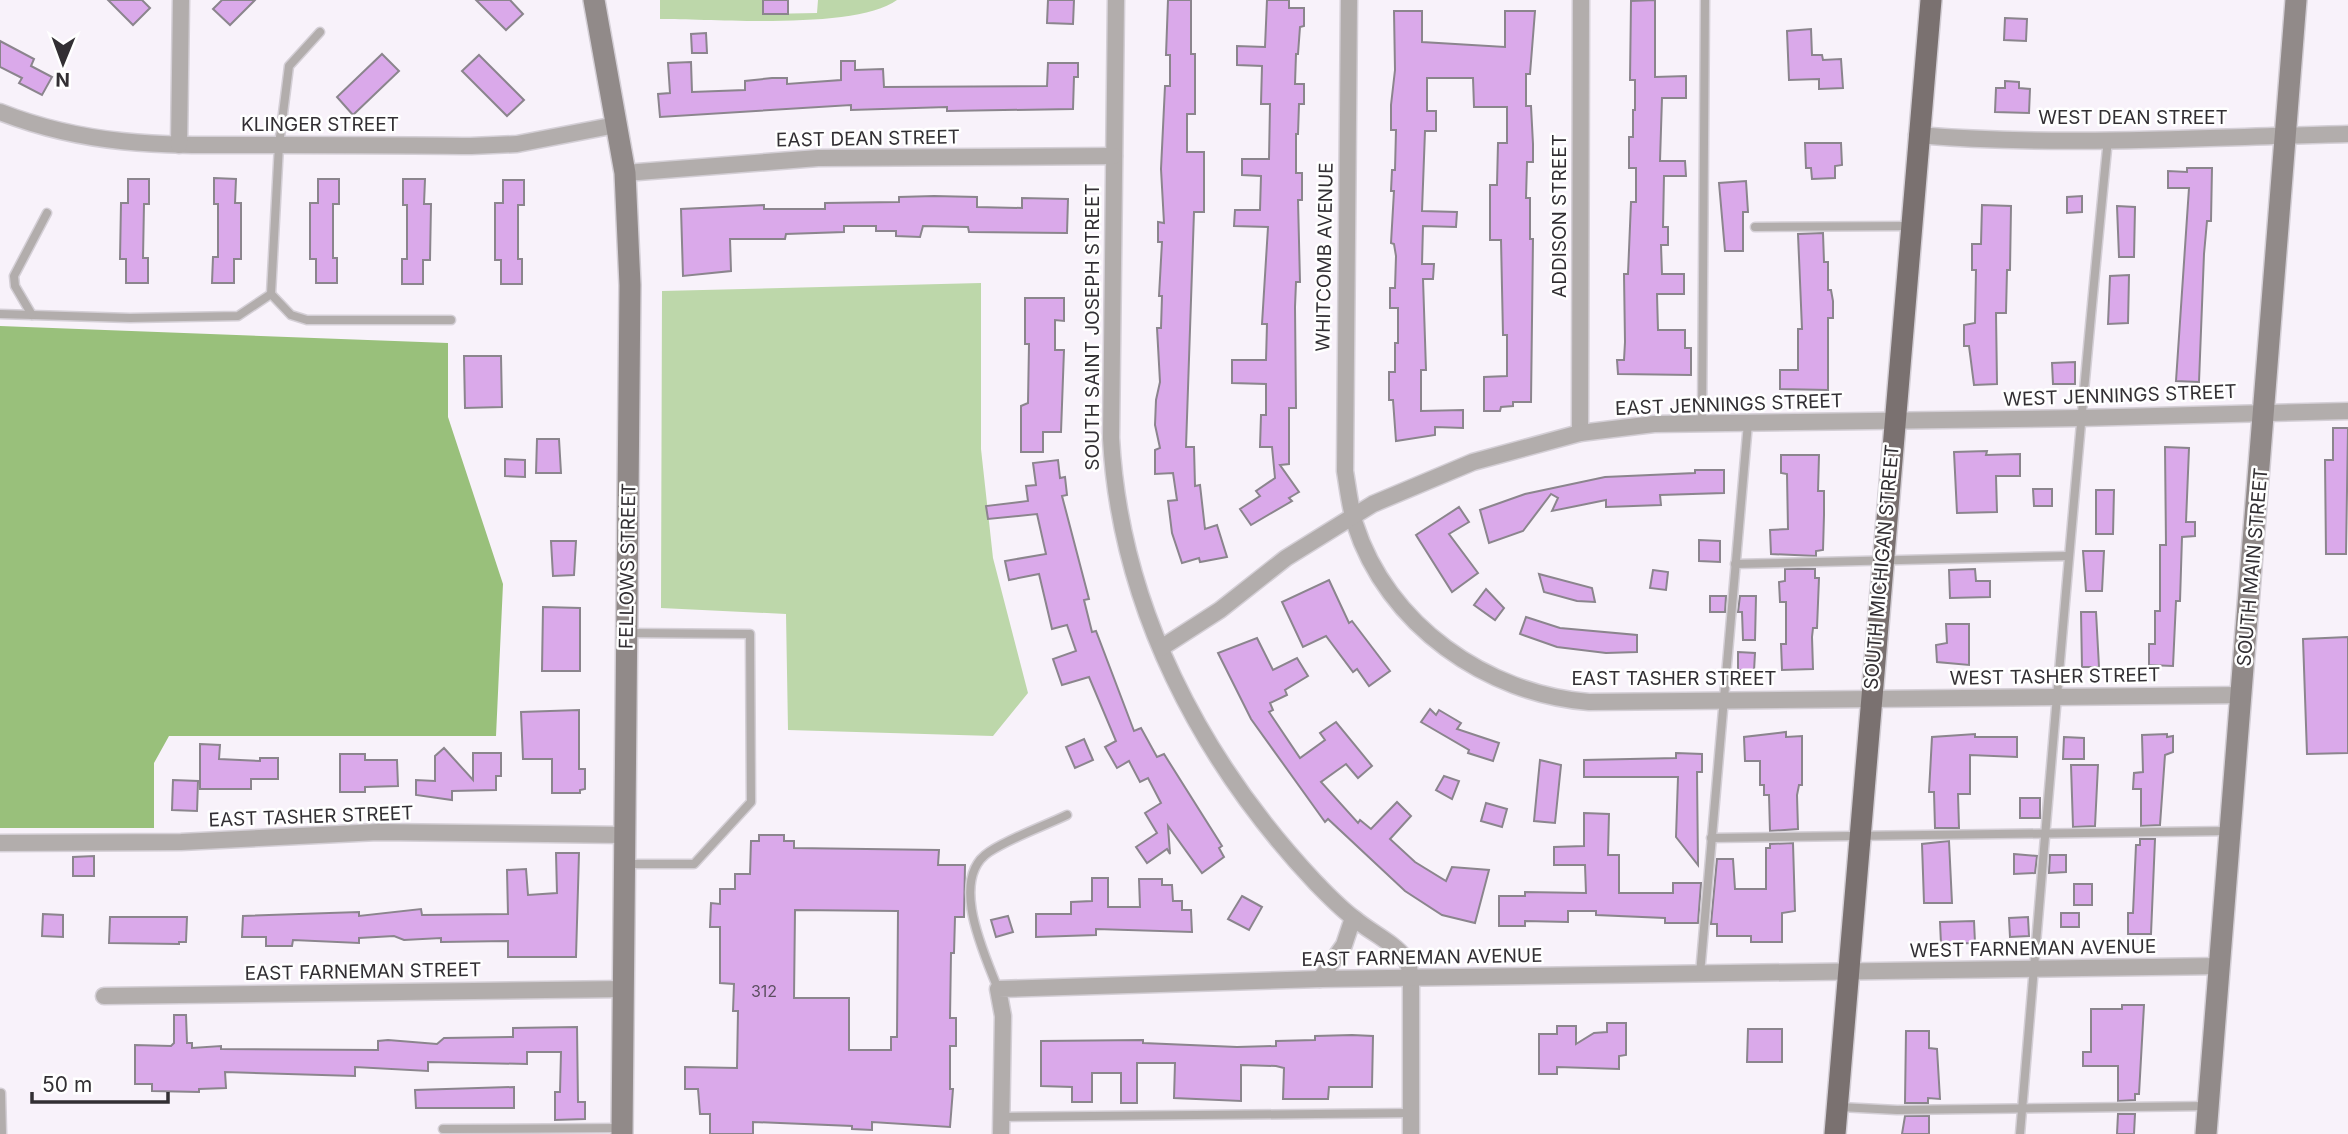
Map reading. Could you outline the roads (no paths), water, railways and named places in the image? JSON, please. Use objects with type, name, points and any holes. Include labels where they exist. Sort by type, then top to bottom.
[{"type":"main road","name":"FELLOWS STREET","points":[[594,0],[625,173],[630,285],[622,1131]]},
{"type":"main road","name":"SOUTH MICHIGAN STREET","points":[[1835,1134],[1881,559],[1931,0]]},
{"type":"main road","name":"SOUTH MAIN STREET","points":[[2206,1134],[2296,0]]},
{"type":"street","points":[[179,145],[181,0]]},
{"type":"street","name":"SOUTH SAINT JOSEPH STREET","points":[[1116,0],[1111,438],[1113,482],[1132,573],[1181,693],[1236,786],[1308,874],[1353,918],[1406,959],[1411,978]]},
{"type":"street","name":"WHITCOMB AVENUE","points":[[1349,0],[1343,444],[1353,514]]},
{"type":"street","name":"ADDISON STREET","points":[[1580,433],[1581,0]]},
{"type":"street","name":"KLINGER STREET","points":[[0,112],[25,122],[94,140],[179,145],[505,144],[616,125]]},
{"type":"street","name":"WEST DEAN STREET","points":[[1917,135],[2108,139],[2348,134]]},
{"type":"street","name":"EAST DEAN STREET","points":[[625,173],[818,158],[1114,156]]},
{"type":"street","name":"WEST JENNINGS STREET","points":[[1893,421],[2348,411]]},
{"type":"street","name":"EAST JENNINGS STREET","points":[[1161,648],[1220,610],[1286,558],[1353,514],[1426,479],[1473,462],[1580,433],[1654,424],[1893,421]]},
{"type":"street","name":"EAST TASHER STREET","points":[[1353,514],[1373,561],[1401,606],[1445,649],[1491,676],[1533,692],[1571,701],[1870,700]]},
{"type":"street","name":"WEST TASHER STREET","points":[[1870,700],[2242,695]]},
{"type":"street","name":"EAST TASHER STREET","points":[[0,843],[181,842],[378,832],[624,835]]},
{"type":"street","points":[[1320,979],[1344,945],[1353,918]]},
{"type":"street","name":"WEST FARNEMAN AVENUE","points":[[1847,973],[2220,966]]},
{"type":"street","name":"EAST FARNEMAN AVENUE","points":[[998,989],[1320,979],[1847,973]]},
{"type":"street","points":[[1411,978],[1411,1134]]},
{"type":"street","name":"EAST FARNEMAN STREET","points":[[104,996],[623,989]]},
{"type":"street","points":[[998,989],[1003,1017],[1001,1134]]},
{"type":"lane","points":[[1702,423],[1705,0]]},
{"type":"lane","points":[[320,32],[289,66],[279,145],[271,294],[291,315],[307,320],[451,320]]},
{"type":"lane","points":[[2020,1134],[2047,832],[2055,696],[2108,139]]},
{"type":"lane","points":[[32,315],[16,286],[14,276],[47,213]]},
{"type":"lane","points":[[1755,227],[1910,226]]},
{"type":"lane","points":[[0,314],[238,316],[271,294]]},
{"type":"lane","points":[[1700,974],[1748,423]]},
{"type":"lane","points":[[1735,564],[2068,556]]},
{"type":"lane","points":[[624,864],[694,864],[751,802],[750,634],[626,633]]},
{"type":"lane","points":[[998,989],[973,923],[970,890],[975,866],[987,853],[1067,815]]},
{"type":"lane","points":[[1712,838],[2230,831]]},
{"type":"lane","points":[[1,1093],[2,1134]]},
{"type":"lane","points":[[1837,1107],[1897,1110],[2208,1105]]},
{"type":"lane","points":[[1001,1116],[1411,1112]]},
{"type":"lane","points":[[443,1129],[622,1131]]}]
